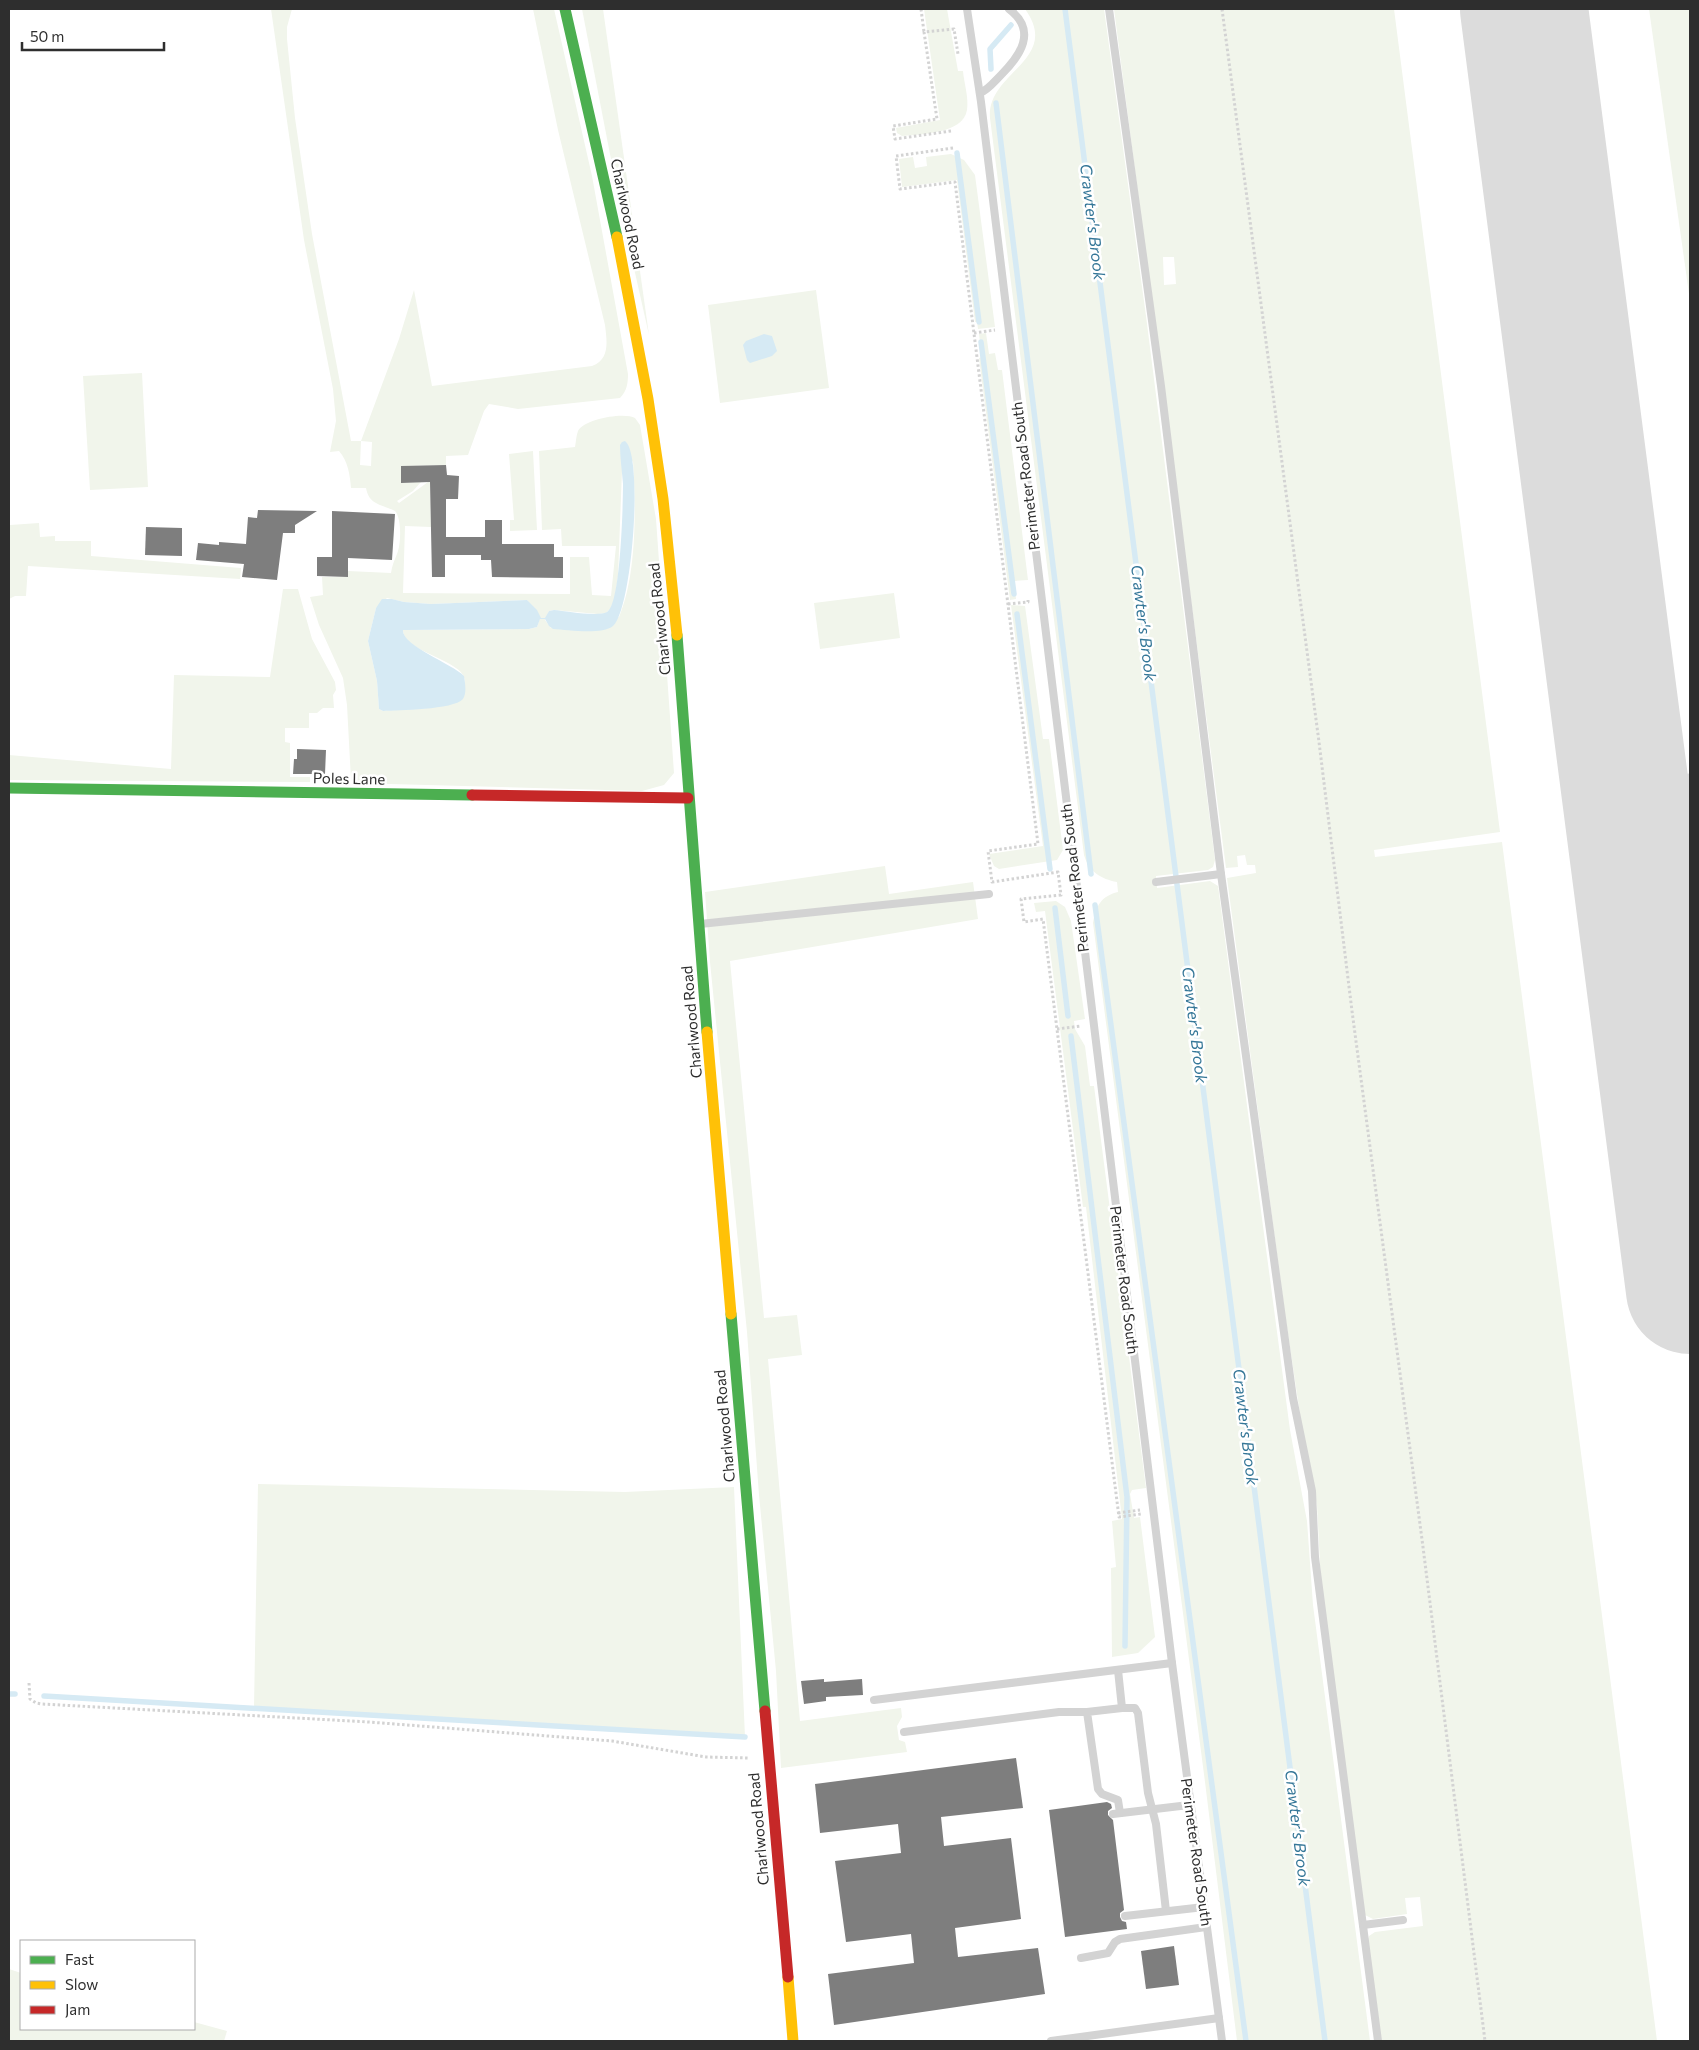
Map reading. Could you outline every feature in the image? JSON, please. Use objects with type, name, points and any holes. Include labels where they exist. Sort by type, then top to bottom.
[{"type":"street","name":"Charlwood Road","points":[[565,9],[610,201],[648,399],[663,498],[680,661],[698,924],[793,2041]]},
{"type":"street","name":"Poles Lane","points":[[9,788],[688,798]]},
{"type":"lane","name":"Perimeter Road South","points":[[967,9],[980,93],[1189,1804],[1222,2041]]},
{"type":"lane","points":[[980,93],[990,87],[1010,66],[1022,47],[1024,34],[1022,25],[1009,9]]},
{"type":"lane","points":[[1109,9],[1159,377],[1221,874],[1293,1398],[1312,1490],[1315,1557],[1378,2041]]},
{"type":"lane","points":[[1156,882],[1221,874]]},
{"type":"lane","points":[[698,924],[989,894]]},
{"type":"lane","points":[[874,1700],[1172,1663]]},
{"type":"lane","points":[[1118,1670],[1122,1708]]},
{"type":"lane","points":[[904,1732],[1058,1712],[1087,1712],[1135,1708],[1138,1713],[1148,1793],[1156,1824],[1166,1911]]},
{"type":"lane","points":[[1087,1712],[1098,1789],[1102,1794],[1118,1800],[1117,1814],[1189,1804]]},
{"type":"lane","points":[[1125,1916],[1204,1907]]},
{"type":"lane","points":[[1363,1925],[1403,1920]]},
{"type":"lane","points":[[1082,1958],[1108,1953],[1115,1942],[1120,1939],[1206,1927]]},
{"type":"lane","points":[[1051,2041],[1219,2018]]},
{"type":"path","points":[[921,9],[937,119],[893,126],[895,140],[951,131]]},
{"type":"path","points":[[1222,9],[1319,742],[1485,2041]]},
{"type":"path","points":[[924,32],[954,29],[958,54]]},
{"type":"path","points":[[953,148],[896,156],[900,189],[955,182],[1038,844],[988,851],[992,882],[1058,872],[1060,895],[1021,900],[1024,922],[1043,919],[1121,1514],[1135,1512]]},
{"type":"path","points":[[974,333],[995,330],[996,337]]},
{"type":"path","points":[[1008,604],[1028,602],[1027,595]]},
{"type":"path","points":[[29,1684],[30,1699],[33,1702],[42,1704],[370,1722],[612,1741],[706,1757],[768,1758]]},
{"type":"shaded area","points":[[271,9],[292,9],[287,27],[287,39],[295,118],[312,234],[351,441],[361,441],[399,339],[414,290],[432,386],[592,366],[598,363],[605,354],[606,349],[605,325],[558,130],[533,9],[554,9],[592,176],[628,374],[627,387],[620,398],[518,409],[489,404],[484,411],[468,455],[446,456],[446,465],[401,466],[401,483],[421,482],[413,491],[397,501],[399,503],[430,482],[431,527],[405,526],[403,593],[570,594],[570,557],[589,557],[592,595],[611,596],[616,546],[562,546],[561,529],[542,530],[539,451],[575,447],[578,431],[588,423],[596,420],[614,416],[630,416],[635,418],[640,425],[656,519],[674,773],[664,785],[642,791],[353,783],[351,780],[347,705],[343,678],[319,625],[310,597],[323,595],[322,577],[348,577],[348,571],[391,573],[398,550],[400,525],[395,511],[373,501],[366,488],[351,488],[345,459],[339,451],[330,452],[336,421],[333,389],[304,240]],"holes":[[[361,441],[372,442],[371,466],[360,465]],[[633,461],[635,499],[634,540],[629,581],[619,617],[551,628],[545,620],[549,611],[598,614],[606,613],[614,605],[618,576],[622,471]],[[387,598],[404,602],[431,604],[527,600],[540,618],[537,627],[529,629],[403,630],[405,637],[419,649],[458,669],[465,679],[464,694],[446,704],[415,709],[383,711],[379,709],[377,681],[368,641],[376,608]]]},
{"type":"shaded area","points":[[582,9],[603,9],[649,335],[620,206]]},
{"type":"shaded area","points":[[924,9],[947,9],[958,71],[963,71],[967,110],[964,118],[950,128],[930,133],[902,136],[897,133],[896,128],[940,120]]},
{"type":"shaded area","points":[[1025,9],[1104,9],[1146,316],[1215,860],[1213,867],[1208,870],[1156,876],[1157,888],[1210,881],[1218,886],[1290,1430],[1307,1521],[1313,1605],[1370,2041],[1237,2041],[1093,923],[1098,907],[1103,899],[1118,892],[1117,882],[1096,874],[1089,866],[1084,855],[990,118],[992,102],[999,89],[1029,54],[1035,41],[1034,26]]},
{"type":"shaded area","points":[[1114,9],[1394,9],[1500,832],[1374,850],[1375,857],[1502,842],[1657,2041],[1381,2041],[1368,1939],[1375,1932],[1423,1926],[1420,1897],[1405,1898],[1407,1914],[1373,1919],[1365,1915],[1321,1584],[1317,1505],[1303,1434],[1285,1314],[1227,878],[1256,873],[1255,865],[1247,865],[1245,855],[1237,856],[1238,867],[1226,868]],"holes":[[[1163,257],[1174,257],[1176,284],[1164,285]]]},
{"type":"shaded area","points":[[1649,9],[1690,9],[1690,301]]},
{"type":"shaded area","points":[[951,154],[964,160],[975,175],[995,327],[978,329],[977,322],[975,322],[957,180],[902,187],[899,159],[913,157],[915,168],[927,166],[926,157]]},
{"type":"shaded area","points":[[816,290],[829,388],[720,403],[708,305]]},
{"type":"shaded area","points":[[986,333],[989,354],[995,353],[998,370],[1002,370],[1028,580],[1014,581],[1016,599],[1010,600],[979,358],[982,357],[979,334]]},
{"type":"shaded area","points":[[142,373],[148,487],[90,490],[83,376]]},
{"type":"shaded area","points":[[533,451],[537,530],[510,531],[510,520],[514,520],[509,454]]},
{"type":"shaded area","points":[[9,508],[10,525],[39,523],[40,537],[55,536],[55,541],[91,541],[91,556],[241,568],[240,579],[28,566],[26,596],[15,596],[9,599]]},
{"type":"shaded area","points":[[283,589],[298,589],[312,639],[335,682],[334,708],[323,708],[317,713],[309,713],[309,728],[285,728],[285,742],[290,743],[290,777],[310,777],[310,782],[9,780],[9,755],[171,769],[174,675],[270,677]]},
{"type":"shaded area","points":[[894,593],[900,638],[820,649],[814,603]]},
{"type":"shaded area","points":[[1011,605],[1025,606],[1043,739],[1049,739],[1063,850],[1057,860],[999,869],[994,866],[989,854],[1043,846]]},
{"type":"shaded area","points":[[885,866],[889,894],[973,882],[978,919],[730,961],[764,1318],[797,1315],[802,1355],[768,1359],[800,1721],[901,1708],[902,1717],[897,1726],[899,1740],[905,1742],[907,1752],[781,1768],[776,1671],[759,1495],[747,1332],[710,962],[705,892]]},
{"type":"shaded area","points":[[1056,901],[1065,907],[1071,921],[1085,1019],[1074,1021],[1075,1029],[1085,1046],[1090,1086],[1094,1086],[1146,1488],[1132,1490],[1130,1494],[1134,1518],[1140,1517],[1155,1637],[1138,1653],[1112,1657],[1111,1568],[1116,1567],[1112,1521],[1122,1519],[1086,1207],[1083,1207],[1045,911],[1036,912],[1034,903]]},
{"type":"shaded area","points":[[258,1484],[625,1492],[734,1487],[745,1737],[254,1707]]},
{"type":"shaded area","points":[[9,1969],[20,1973],[20,2030],[195,2030],[195,2022],[227,2031],[224,2041],[9,2041]]},
{"type":"water","points":[[764,334],[772,336],[777,351],[772,356],[750,363],[747,360],[743,345],[746,341]]},
{"type":"water","points":[[625,441],[631,452],[634,474],[633,533],[626,592],[620,614],[613,626],[608,629],[593,631],[553,629],[545,619],[540,619],[537,627],[529,629],[403,630],[410,642],[464,676],[465,694],[463,699],[457,703],[437,707],[383,711],[379,709],[377,681],[368,641],[376,608],[382,599],[431,604],[527,600],[537,610],[541,618],[545,618],[549,611],[554,610],[589,614],[607,612],[612,605],[618,573],[623,494],[620,445]]},
{"type":"building","points":[[446,465],[447,475],[459,476],[458,499],[446,499],[446,537],[485,537],[485,520],[502,520],[502,544],[554,544],[554,557],[563,557],[563,578],[492,577],[491,560],[481,560],[481,555],[445,555],[445,577],[432,577],[430,482],[401,483],[401,466]]},
{"type":"building","points":[[258,510],[317,511],[295,525],[295,533],[283,533],[277,580],[242,577],[244,564],[196,560],[198,543],[219,545],[219,542],[246,544],[248,517],[257,518]]},
{"type":"building","points":[[332,511],[395,514],[392,560],[348,558],[348,577],[317,576],[317,557],[332,557]]},
{"type":"building","points":[[146,527],[182,528],[182,556],[145,555]]},
{"type":"building","points":[[297,749],[326,750],[325,774],[293,774],[294,759],[297,759]]},
{"type":"building","points":[[824,1679],[824,1682],[862,1679],[863,1695],[826,1697],[826,1701],[804,1704],[801,1681]]},
{"type":"building","points":[[1016,1758],[1023,1808],[941,1817],[944,1846],[1011,1838],[1021,1919],[955,1928],[958,1957],[1038,1948],[1045,1994],[834,2025],[828,1974],[914,1963],[911,1934],[846,1942],[835,1861],[901,1853],[898,1824],[820,1833],[815,1784]]},
{"type":"building","points":[[1107,1802],[1111,1804],[1112,1808],[1108,1811],[1108,1815],[1113,1820],[1124,1910],[1120,1913],[1120,1917],[1122,1921],[1126,1922],[1127,1929],[1065,1937],[1049,1810]]},
{"type":"building","points":[[1174,1946],[1179,1985],[1146,1989],[1141,1951]]},
{"type":"waterway","name":"Crawter's Brook","points":[[1065,9],[1325,2041]]},
{"type":"waterway","points":[[991,69],[990,49],[1011,25]]},
{"type":"waterway","points":[[996,103],[1091,874]]},
{"type":"waterway","points":[[957,153],[979,322]]},
{"type":"waterway","points":[[981,342],[1014,594]]},
{"type":"waterway","points":[[1017,614],[1050,869]]},
{"type":"waterway","points":[[1095,905],[1246,2041]]},
{"type":"waterway","points":[[1055,908],[1068,1016]]},
{"type":"waterway","points":[[1071,1036],[1127,1497],[1125,1646]]},
{"type":"waterway","points":[[9,1694],[15,1694]]},
{"type":"waterway","points":[[44,1696],[745,1737]]},
{"type":"taxiway","points":[[1540,9],[1542,95],[1553,236]]},
{"type":"taxiway","points":[[1682,1256],[1670,1087],[1671,980],[1690,799]]},
{"type":"runway","points":[[1524,9],[1690,1290]]},
{"type":"traffic: fast","points":[[565,9],[617,237]]},
{"type":"traffic: fast","points":[[677,635],[707,1032]]},
{"type":"traffic: fast","points":[[9,788],[472,795]]},
{"type":"traffic: fast","points":[[731,1314],[765,1711]]},
{"type":"traffic: slow","points":[[617,237],[648,399],[663,499],[677,635]]},
{"type":"traffic: slow","points":[[707,1032],[731,1314]]},
{"type":"traffic: slow","points":[[788,1977],[793,2041]]},
{"type":"traffic: jam","points":[[472,795],[688,798]]},
{"type":"traffic: jam","points":[[765,1711],[788,1977]]}]
